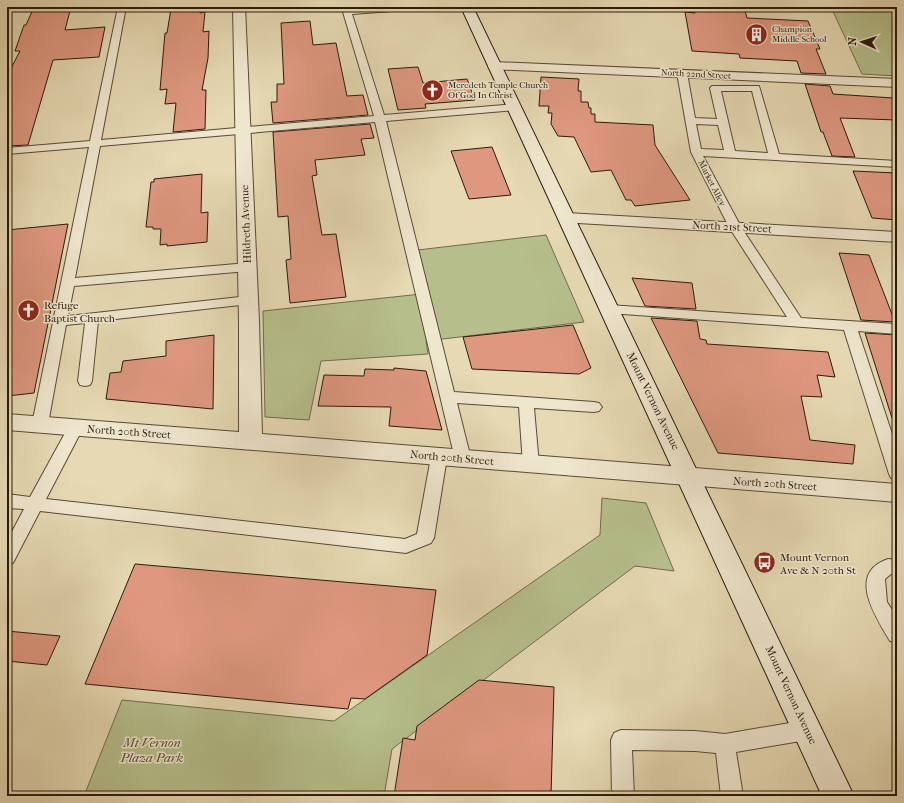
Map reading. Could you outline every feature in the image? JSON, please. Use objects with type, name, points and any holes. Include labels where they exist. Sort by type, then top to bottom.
[{"type":"street","name":"Hildreth Avenue","points":[[239,7],[248,267],[251,442]]},
{"type":"street","name":"Mount Vernon Avenue","points":[[467,7],[690,478],[838,796]]},
{"type":"street","name":"North 22nd Street","points":[[495,66],[682,73],[737,82],[897,84]]},
{"type":"street","name":"North 21st Street","points":[[567,218],[897,237]]},
{"type":"street","name":"North 20th Street","points":[[7,422],[897,494]]},
{"type":"lane","points":[[40,424],[122,7]]},
{"type":"lane","points":[[405,7],[345,9],[380,120],[463,459]]},
{"type":"lane","name":"Market Alley","points":[[682,73],[696,152],[735,227],[797,322]]},
{"type":"lane","points":[[729,149],[715,88],[737,82],[756,88],[773,152]]},
{"type":"lane","points":[[7,151],[380,120],[515,107]]},
{"type":"lane","points":[[690,121],[723,122]]},
{"type":"lane","points":[[696,152],[729,149],[897,164]]},
{"type":"lane","points":[[67,283],[248,267]]},
{"type":"lane","points":[[60,321],[248,300]]},
{"type":"lane","points":[[609,309],[897,329]]},
{"type":"lane","points":[[84,381],[92,317]]},
{"type":"lane","points":[[850,326],[897,474]]},
{"type":"lane","points":[[448,397],[594,407]]},
{"type":"lane","points":[[526,402],[531,465]]},
{"type":"lane","points":[[7,558],[75,428]]},
{"type":"lane","points":[[7,501],[406,546],[424,538],[439,457]]},
{"type":"lane","points":[[897,567],[888,566],[876,576],[878,603],[897,635]]},
{"type":"lane","points":[[623,796],[621,740],[695,740],[725,744],[807,730]]},
{"type":"lane","points":[[725,744],[732,796]]},
{"type":"green space","points":[[831,7],[897,7],[897,76],[862,74]]},
{"type":"green space","points":[[546,235],[584,322],[426,341],[428,354],[321,361],[309,420],[265,417],[263,311],[421,294],[409,251]]},
{"type":"green space","name":"Mt Vernon Plaza Park","points":[[602,498],[646,503],[674,571],[635,566],[392,749],[384,796],[84,796],[122,700],[334,721],[600,535]]},
{"type":"building","points":[[34,7],[71,7],[65,30],[105,27],[99,57],[53,60],[28,145],[7,146],[7,76],[20,51],[15,51],[24,25],[26,25]]},
{"type":"building","points":[[177,7],[200,7],[200,13],[205,12],[203,32],[209,31],[208,58],[202,90],[206,90],[205,129],[173,132],[176,103],[165,104],[167,89],[160,90],[165,33],[167,33],[171,9]]},
{"type":"building","name":"Champion Middle School","points":[[694,7],[744,7],[747,18],[808,21],[820,49],[816,49],[826,74],[801,73],[797,61],[740,58],[739,54],[692,51],[685,12],[695,13]]},
{"type":"building","points":[[310,21],[313,45],[336,43],[347,96],[363,95],[368,115],[273,123],[271,102],[277,102],[277,84],[284,84],[281,23]]},
{"type":"building","name":"Meredeth Temple Church Of God In Christ","points":[[418,67],[423,83],[467,79],[475,100],[425,104],[426,108],[398,110],[388,69]]},
{"type":"building","points":[[541,77],[579,79],[578,91],[581,91],[581,102],[588,102],[589,108],[591,108],[591,114],[595,114],[595,122],[653,125],[655,145],[690,200],[635,206],[631,200],[626,200],[611,170],[591,172],[574,137],[558,136],[551,124],[552,113],[548,113],[549,106],[539,106]]},
{"type":"building","points":[[805,84],[830,86],[833,94],[893,98],[897,107],[897,120],[840,118],[855,157],[832,156],[823,132],[821,132]]},
{"type":"building","points":[[370,124],[374,138],[361,139],[365,155],[315,160],[317,175],[312,176],[322,235],[336,234],[346,297],[290,303],[286,260],[291,259],[288,216],[278,217],[273,132]]},
{"type":"building","points":[[492,147],[511,195],[469,199],[451,151]]},
{"type":"building","points":[[853,171],[897,173],[897,220],[872,218]]},
{"type":"building","points":[[202,174],[201,213],[208,212],[207,242],[167,246],[167,244],[160,245],[161,229],[146,227],[151,182],[154,182],[154,179]]},
{"type":"building","name":"Refuge Baptist Church","points":[[68,224],[34,393],[7,396],[7,230]]},
{"type":"building","points":[[839,253],[869,255],[895,322],[861,320]]},
{"type":"building","points":[[632,278],[692,283],[696,309],[645,306]]},
{"type":"building","points":[[651,318],[697,321],[700,339],[706,340],[707,344],[828,352],[835,377],[817,375],[822,397],[801,396],[810,440],[855,445],[853,464],[718,453]]},
{"type":"building","points":[[573,325],[591,368],[579,374],[472,369],[463,337]]},
{"type":"building","points":[[865,333],[897,335],[897,417],[892,418]]},
{"type":"building","points":[[214,335],[213,409],[106,399],[110,373],[121,372],[123,361],[166,356],[166,341]]},
{"type":"building","points":[[394,368],[426,371],[442,430],[389,426],[391,407],[318,406],[324,375],[364,376],[365,369],[394,370]]},
{"type":"building","points":[[135,564],[436,590],[427,655],[365,699],[351,698],[348,709],[85,684]]},
{"type":"building","points":[[7,631],[60,636],[47,665],[7,661]]},
{"type":"building","points":[[479,680],[554,687],[551,796],[394,796],[403,738],[415,740],[417,726]]},
{"type":"place","name":"Champion Middle School","points":[[757,34]]},
{"type":"place","name":"Meredeth Temple Church Of God In Christ","points":[[432,90]]},
{"type":"place","name":"Refuge Baptist Church","points":[[29,311]]},
{"type":"place","name":"Mount Vernon Ave & N 20th St","points":[[764,563]]}]
